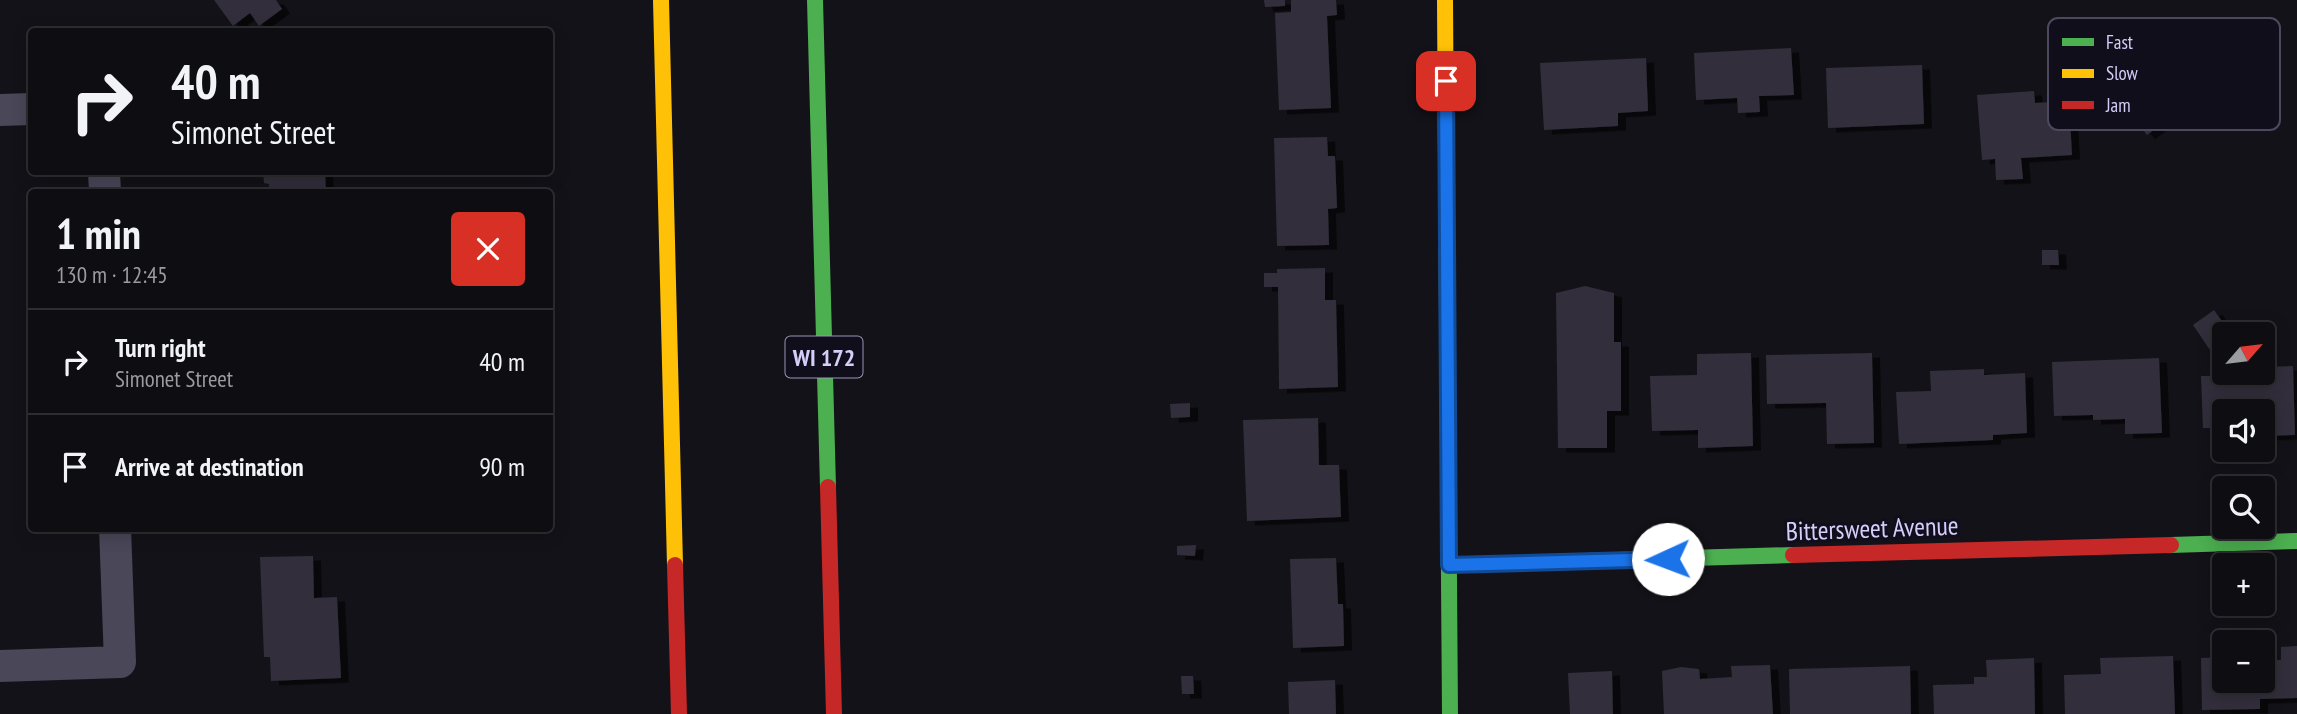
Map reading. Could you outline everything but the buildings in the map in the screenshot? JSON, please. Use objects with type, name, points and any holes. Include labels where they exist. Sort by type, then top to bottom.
[{"type":"main road","points":[[661,0],[679,714]]},
{"type":"main road","name":"WI 172","points":[[814,0],[834,714]]},
{"type":"main road","points":[[1445,0],[1450,714]]},
{"type":"main road","points":[[647,22],[662,67]]},
{"type":"main road","name":"Bittersweet Avenue","points":[[1449,565],[2297,541]]},
{"type":"street","points":[[0,110],[28,109]]},
{"type":"street","points":[[0,666],[120,662],[115,532]]},
{"type":"traffic: fast","points":[[815,0],[828,487]]},
{"type":"traffic: fast","points":[[1447,313],[1450,714]]},
{"type":"traffic: fast","points":[[2171,545],[2297,541]]},
{"type":"traffic: fast","points":[[1449,565],[1793,555]]},
{"type":"traffic: slow","points":[[661,0],[675,565]]},
{"type":"traffic: slow","points":[[1445,0],[1447,313]]},
{"type":"traffic: jam","points":[[828,487],[834,714]]},
{"type":"traffic: jam","points":[[1793,555],[2171,545]]},
{"type":"traffic: jam","points":[[675,565],[679,714]]},
{"type":"route","points":[[1446,81],[1449,565],[1668,559]]}]
